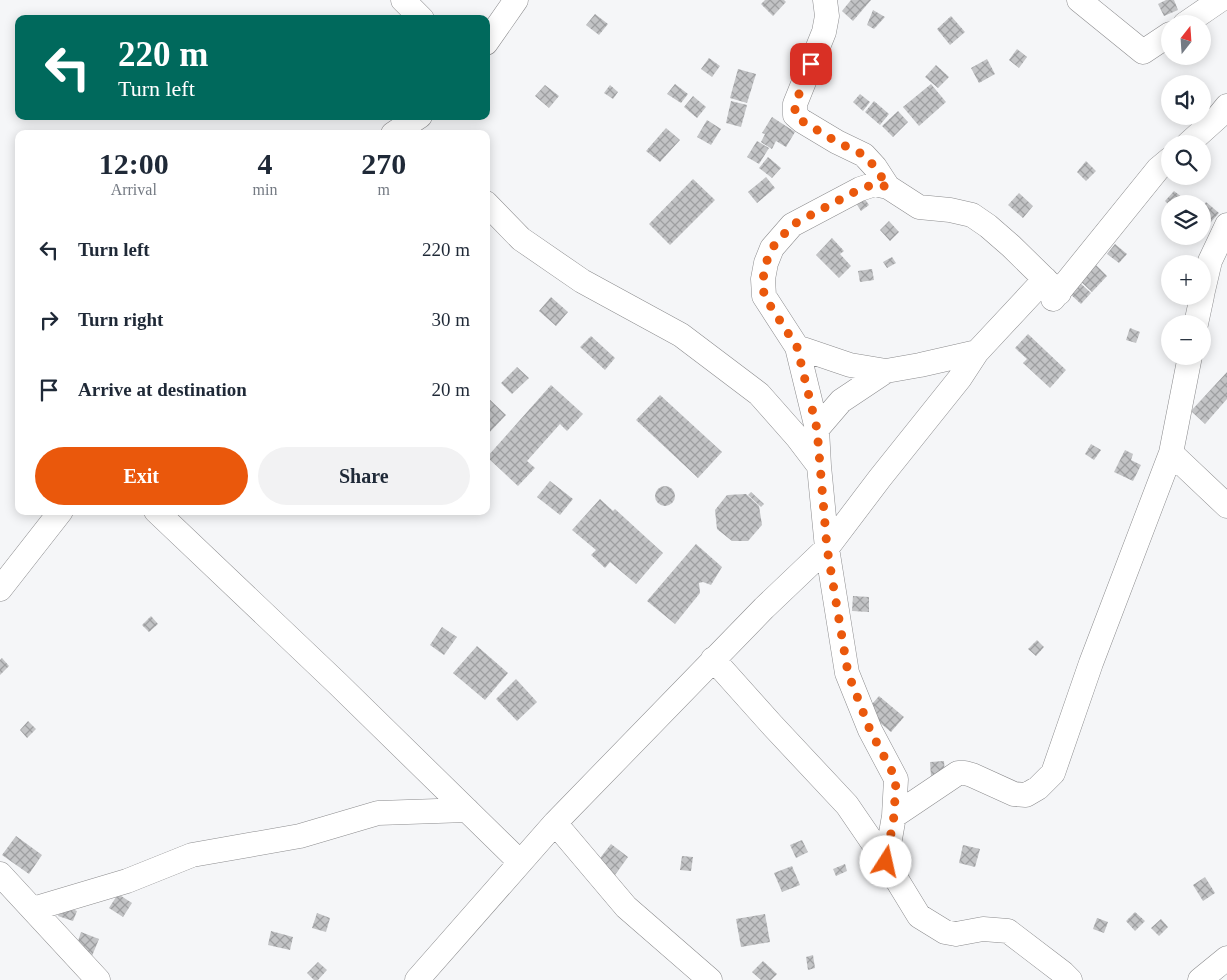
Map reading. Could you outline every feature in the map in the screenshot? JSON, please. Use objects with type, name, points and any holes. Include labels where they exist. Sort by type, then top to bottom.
[{"type":"street","points":[[402,0],[418,15]]},
{"type":"street","points":[[490,37],[516,0]]},
{"type":"street","points":[[825,0],[827,16],[824,32],[795,104],[795,115],[837,142],[864,155],[875,167],[888,187]]},
{"type":"street","points":[[1079,0],[1143,52],[1161,40]]},
{"type":"street","points":[[1198,15],[1220,0]]},
{"type":"street","points":[[1198,135],[1218,118],[1227,106]]},
{"type":"street","points":[[404,130],[420,124]]},
{"type":"street","points":[[417,980],[554,823],[656,720],[713,659],[827,548],[960,378],[977,352],[1053,290],[1161,166]]},
{"type":"street","points":[[886,862],[894,816],[896,779],[870,730],[848,673],[827,548],[817,429],[797,347],[764,296],[763,279],[766,263],[772,248],[792,225],[860,189],[875,184],[888,187],[919,207],[950,210],[972,215],[1006,241],[1053,290]]},
{"type":"street","points":[[490,207],[521,239],[582,281],[681,335],[759,394],[797,437],[819,466]]},
{"type":"street","points":[[1211,259],[1227,225]]},
{"type":"street","points":[[797,347],[850,364],[886,371],[977,352]]},
{"type":"street","points":[[894,816],[958,773],[972,775],[1014,794],[1026,795],[1038,788],[1053,773],[1091,663],[1171,453],[1188,365]]},
{"type":"street","points":[[817,429],[841,401],[886,371]]},
{"type":"street","points":[[1171,453],[1227,506]]},
{"type":"street","points":[[0,589],[59,515]]},
{"type":"street","points":[[160,515],[337,683],[520,862]]},
{"type":"street","points":[[713,659],[847,805],[886,862],[919,916],[944,932],[956,934],[983,929],[1008,931],[1070,980]]},
{"type":"street","points":[[33,909],[127,881],[192,855],[300,836],[378,813],[466,810]]},
{"type":"street","points":[[554,823],[626,906],[710,980]]},
{"type":"street","points":[[0,874],[98,980]]},
{"type":"street","points":[[1200,980],[1227,958]]},
{"type":"building","points":[[765,0],[784,0],[786,2],[773,16],[761,4]]},
{"type":"building","points":[[851,0],[871,0],[853,21],[842,11]]},
{"type":"building","points":[[1166,0],[1174,0],[1178,10],[1164,15],[1158,4]]},
{"type":"building","points":[[873,10],[885,17],[874,29],[867,25]]},
{"type":"building","points":[[595,14],[608,24],[599,35],[586,25]]},
{"type":"building","points":[[951,16],[965,32],[950,45],[937,29]]},
{"type":"building","points":[[1017,49],[1027,57],[1019,68],[1009,60]]},
{"type":"building","points":[[709,58],[720,66],[712,77],[701,69]]},
{"type":"building","points":[[987,59],[995,74],[979,83],[971,68]]},
{"type":"building","points":[[936,65],[949,77],[938,88],[925,77]]},
{"type":"building","points":[[738,69],[756,74],[747,103],[730,98]]},
{"type":"building","points":[[675,84],[688,94],[681,103],[667,94]]},
{"type":"building","points":[[931,84],[946,102],[919,126],[903,107]]},
{"type":"building","points":[[545,85],[559,96],[549,108],[535,96]]},
{"type":"building","points":[[610,85],[618,92],[613,99],[604,93]]},
{"type":"building","points":[[860,94],[870,102],[863,111],[853,102]]},
{"type":"building","points":[[693,96],[706,107],[697,118],[684,107]]},
{"type":"building","points":[[731,101],[747,105],[741,127],[726,123]]},
{"type":"building","points":[[874,101],[889,114],[880,125],[865,112]]},
{"type":"building","points":[[898,111],[908,122],[893,137],[882,126]]},
{"type":"building","points":[[772,117],[795,132],[786,147],[776,141],[772,149],[761,142],[765,134],[762,133]]},
{"type":"building","points":[[707,120],[721,129],[711,145],[697,137]]},
{"type":"building","points":[[666,128],[680,140],[660,162],[646,151]]},
{"type":"building","points":[[757,141],[769,148],[759,164],[747,157]]},
{"type":"building","points":[[768,157],[781,168],[772,178],[759,168]]},
{"type":"building","points":[[1086,161],[1096,171],[1086,181],[1077,172]]},
{"type":"building","points":[[766,177],[775,188],[757,203],[748,192]]},
{"type":"building","points":[[693,179],[715,200],[670,245],[649,224]]},
{"type":"building","points":[[1174,191],[1179,195],[1170,195]]},
{"type":"building","points":[[1019,193],[1033,206],[1023,218],[1008,205]]},
{"type":"building","points":[[862,195],[869,205],[861,211],[854,200]]},
{"type":"building","points":[[1211,206],[1219,213],[1211,222]]},
{"type":"building","points":[[889,221],[899,232],[890,241],[880,230]]},
{"type":"building","points":[[832,238],[844,251],[840,254],[851,266],[839,278],[816,255]]},
{"type":"building","points":[[1115,244],[1127,254],[1119,263],[1107,254]]},
{"type":"building","points":[[892,257],[896,263],[887,268],[883,262]]},
{"type":"building","points":[[1094,263],[1107,276],[1092,292],[1078,279]]},
{"type":"building","points":[[872,269],[874,280],[860,282],[858,271]]},
{"type":"building","points":[[1078,281],[1091,293],[1081,304],[1068,292]]},
{"type":"building","points":[[551,297],[568,312],[556,326],[539,311]]},
{"type":"building","points":[[1130,328],[1140,332],[1136,343],[1126,340]]},
{"type":"building","points":[[1028,334],[1066,370],[1050,388],[1023,363],[1027,359],[1015,348]]},
{"type":"building","points":[[591,336],[615,358],[605,370],[580,347]]},
{"type":"building","points":[[517,367],[529,378],[512,394],[501,383]]},
{"type":"building","points":[[1227,372],[1227,399],[1205,424],[1191,411]]},
{"type":"building","points":[[551,385],[583,414],[567,431],[560,424],[527,461],[535,468],[518,486],[490,460],[490,454]]},
{"type":"building","points":[[660,395],[722,452],[698,478],[636,420]]},
{"type":"building","points":[[490,400],[506,415],[490,432]]},
{"type":"building","points":[[1091,444],[1101,450],[1094,460],[1085,454]]},
{"type":"building","points":[[1125,450],[1133,454],[1131,460],[1141,465],[1133,481],[1114,472]]},
{"type":"building","points":[[550,481],[573,499],[560,515],[537,497]]},
{"type":"building","points":[[665,486],[672,489],[675,496],[672,503],[665,506],[658,503],[655,496],[658,489]]},
{"type":"building","points":[[751,492],[764,504],[761,507],[748,495]]},
{"type":"building","points":[[746,494],[759,506],[762,525],[748,541],[732,541],[717,529],[715,510],[727,495]]},
{"type":"building","points":[[600,499],[613,511],[615,509],[663,553],[636,584],[610,562],[605,568],[591,555],[596,550],[572,530]]},
{"type":"building","points":[[696,544],[722,567],[711,585],[703,582],[699,583],[700,593],[675,624],[647,601]]},
{"type":"building","points":[[853,596],[869,597],[869,612],[852,611]]},
{"type":"building","points":[[151,616],[158,624],[149,632],[142,625]]},
{"type":"building","points":[[442,627],[457,637],[444,655],[430,645]]},
{"type":"building","points":[[1037,640],[1044,647],[1036,656],[1028,649]]},
{"type":"building","points":[[477,646],[508,673],[485,700],[453,673]]},
{"type":"building","points":[[2,658],[9,666],[0,675],[0,660]]},
{"type":"building","points":[[516,679],[537,702],[517,721],[496,699]]},
{"type":"building","points":[[879,696],[904,717],[891,732],[866,711]]},
{"type":"building","points":[[28,721],[36,729],[27,738],[20,730]]},
{"type":"building","points":[[944,761],[945,776],[931,777],[930,762]]},
{"type":"building","points":[[16,836],[42,855],[29,874],[2,855]]},
{"type":"building","points":[[802,840],[808,852],[796,858],[790,845]]},
{"type":"building","points":[[611,844],[628,857],[615,875],[597,862]]},
{"type":"building","points":[[963,845],[980,849],[975,867],[959,863]]},
{"type":"building","points":[[682,856],[693,857],[691,871],[680,870]]},
{"type":"building","points":[[845,864],[847,871],[836,876],[833,869]]},
{"type":"building","points":[[792,866],[800,885],[782,892],[774,873]]},
{"type":"building","points":[[1205,877],[1215,893],[1203,901],[1193,885]]},
{"type":"building","points":[[118,894],[132,903],[123,917],[109,908]]},
{"type":"building","points":[[62,905],[77,911],[73,921],[58,916]]},
{"type":"building","points":[[1135,912],[1145,921],[1135,931],[1126,921]]},
{"type":"building","points":[[317,913],[330,918],[326,932],[312,928]]},
{"type":"building","points":[[765,914],[770,942],[741,947],[736,919]]},
{"type":"building","points":[[1097,918],[1108,922],[1104,933],[1093,929]]},
{"type":"building","points":[[1161,919],[1168,927],[1159,936],[1151,928]]},
{"type":"building","points":[[271,931],[293,937],[290,950],[268,945]]},
{"type":"building","points":[[81,932],[99,939],[92,956],[75,950]]},
{"type":"building","points":[[813,955],[815,968],[808,970],[806,957]]},
{"type":"building","points":[[763,961],[777,974],[771,980],[761,980],[752,972]]},
{"type":"building","points":[[318,962],[327,970],[318,980],[314,980],[307,973]]},
{"type":"route","points":[[811,64],[795,104],[795,115],[837,142],[864,155],[875,167],[888,187],[875,184],[860,189],[792,225],[772,248],[766,263],[763,279],[764,296],[797,347],[806,379],[817,429],[827,548],[848,673],[870,730],[896,779],[894,816],[886,862]]}]
